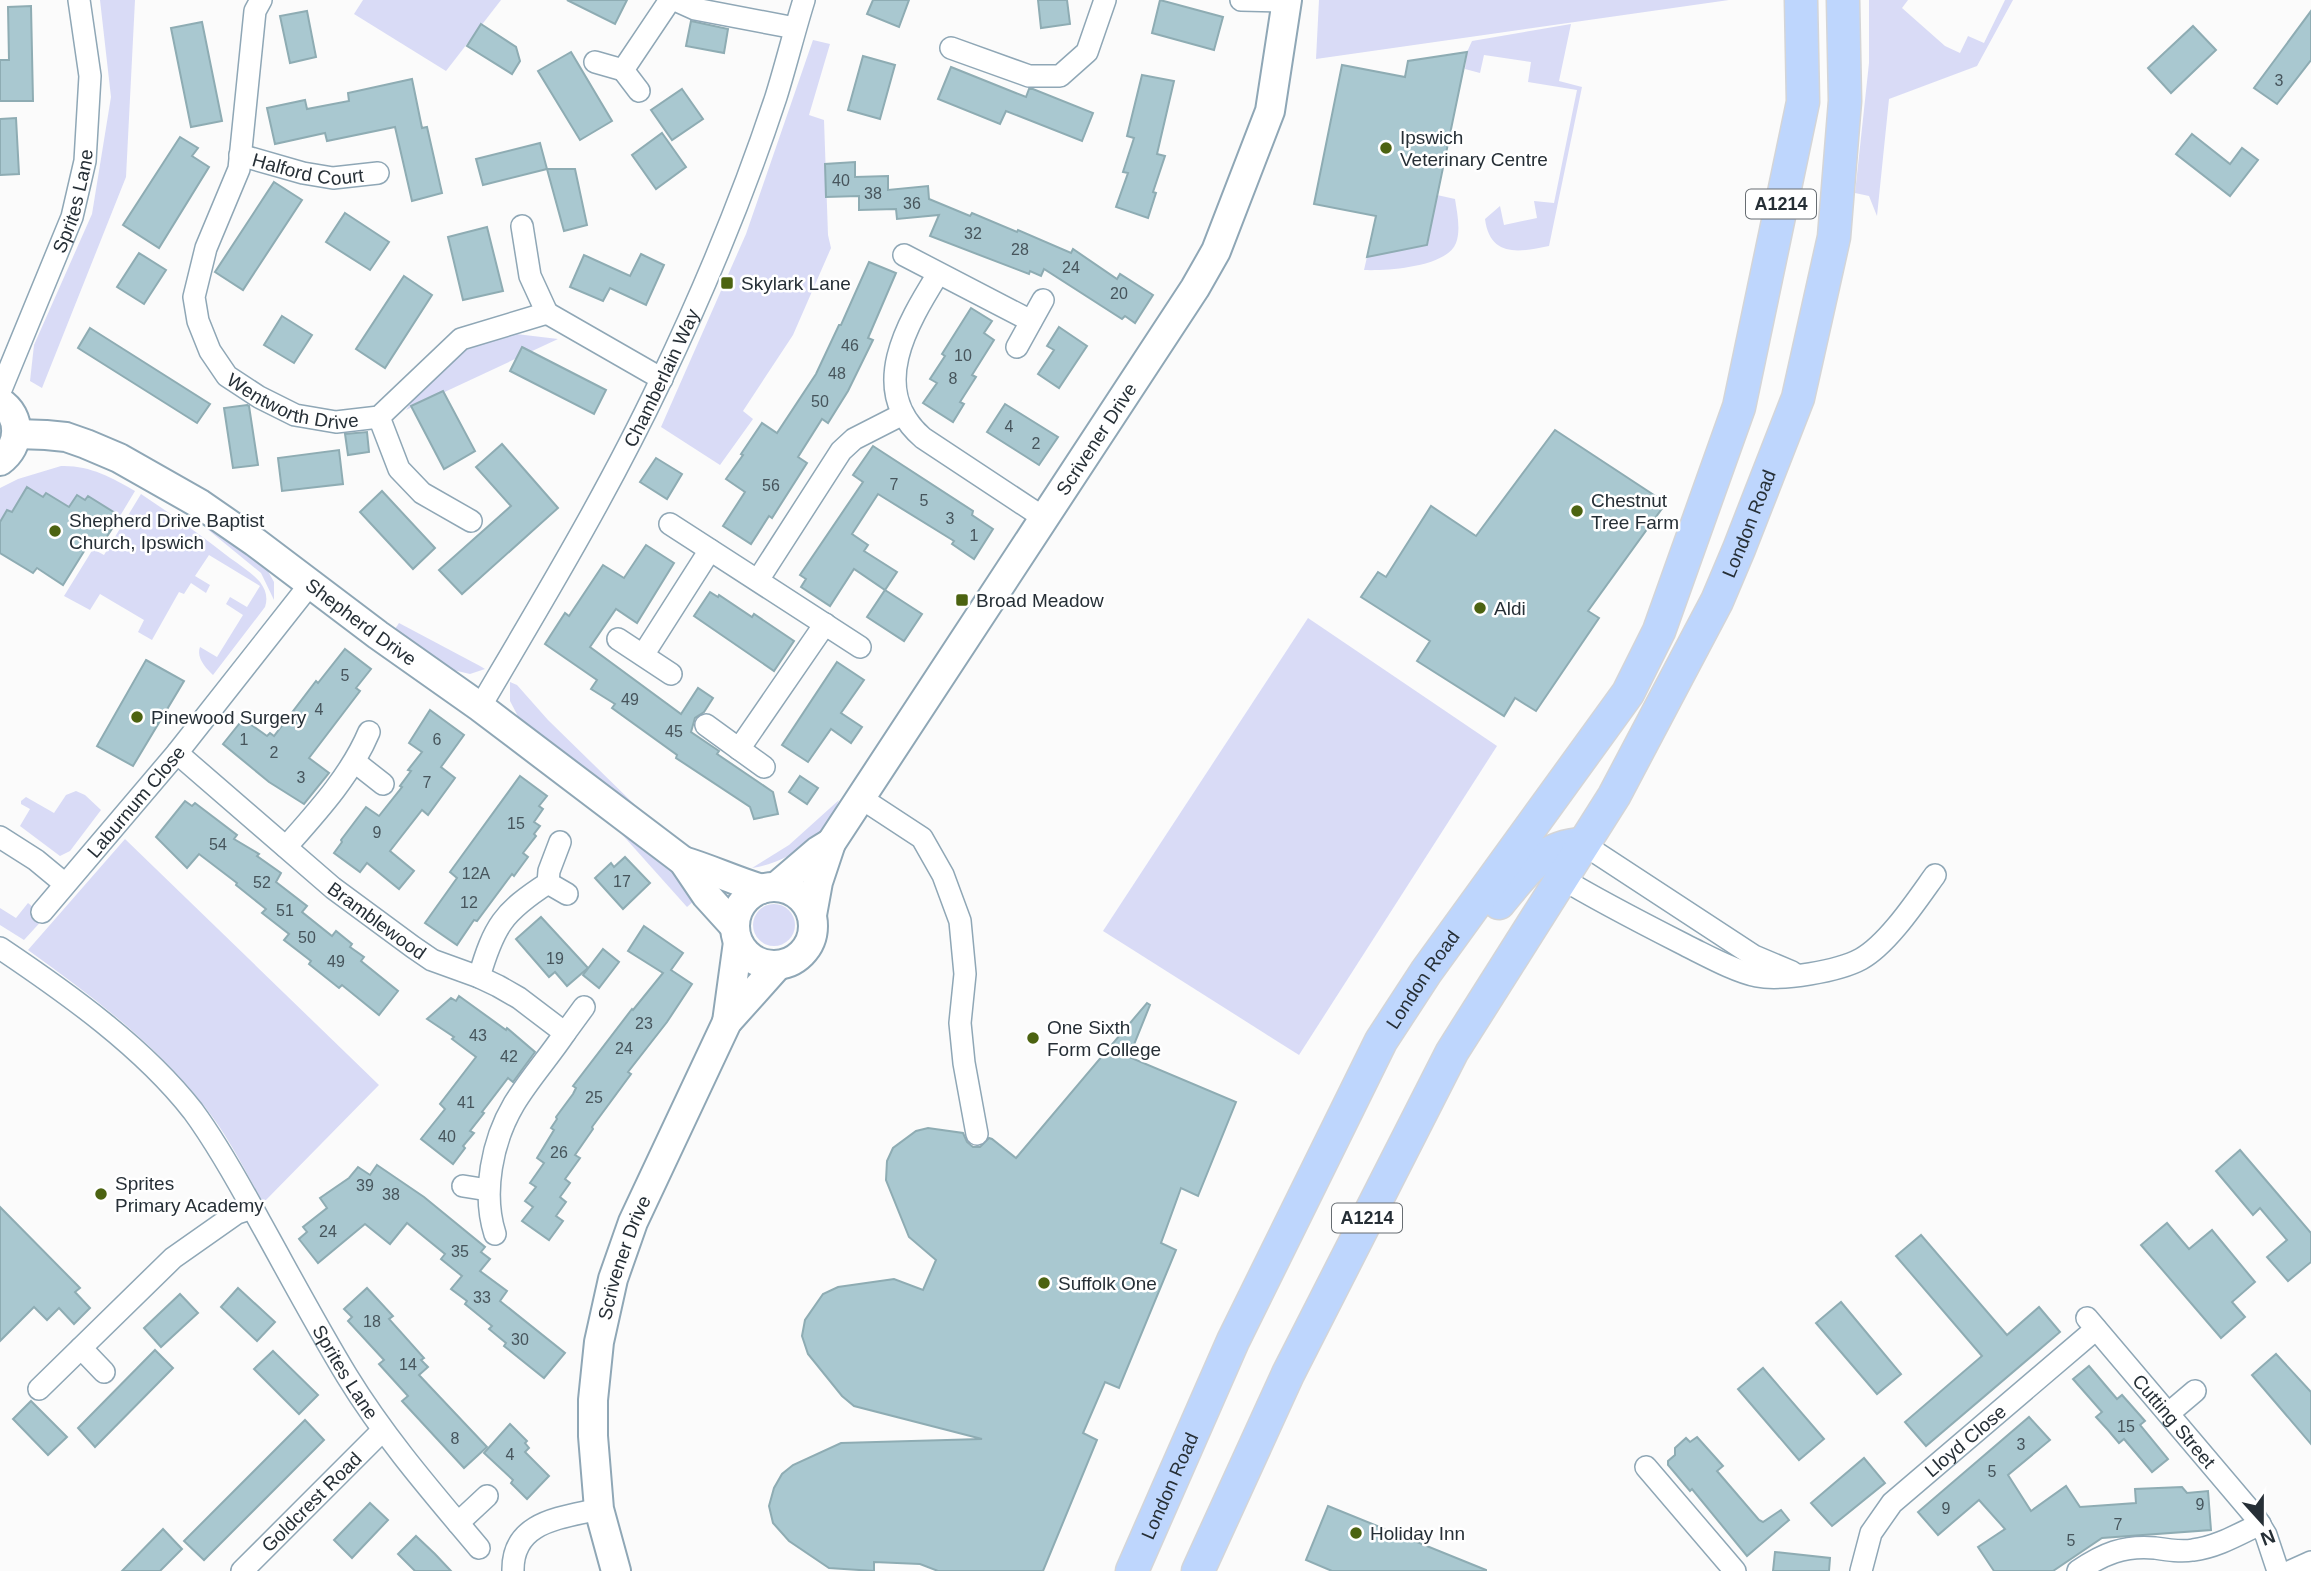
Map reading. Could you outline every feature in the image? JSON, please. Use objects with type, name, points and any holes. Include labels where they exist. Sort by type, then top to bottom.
[{"type":"main road","name":"London Road","points":[[1132,1571],[1233,1340],[1381,1041],[1411,995],[1628,693],[1659,631],[1739,407],[1803,102],[1801,0]]},
{"type":"main road","name":"London Road","points":[[1198,1571],[1288,1374],[1452,1052],[1566,857],[1614,796],[1717,601],[1798,398],[1834,237],[1845,101],[1843,0]]},
{"type":"main road","points":[[1335,1131],[1406,1042],[1486,919],[1523,875],[1566,857],[1553,818],[1570,773]]},
{"type":"street","name":"Sprites Lane","points":[[0,392],[72,217],[85,162],[90,75],[79,0]]},
{"type":"street","name":"Wentworth Drive","points":[[261,0],[255,10],[239,169],[206,248],[194,297],[198,321],[210,351],[227,376],[295,415],[336,422],[379,417],[461,339],[547,313]]},
{"type":"street","points":[[624,70],[672,0],[695,9],[795,28]]},
{"type":"street","name":"Chamberlain Way","points":[[480,707],[604,494],[662,379],[711,269],[749,171],[776,96],[804,0]]},
{"type":"street","points":[[951,48],[1029,76],[1060,76],[1087,52],[1105,0]]},
{"type":"street","points":[[1241,0],[1287,1]]},
{"type":"street","name":"Scrivener Drive","points":[[812,915],[818,882],[831,843],[1188,299],[1216,251],[1270,111],[1287,1]]},
{"type":"street","points":[[594,62],[624,70],[639,92]]},
{"type":"street","name":"Halford Court","points":[[240,155],[303,173],[333,178],[378,173]]},
{"type":"street","points":[[522,226],[530,276],[547,313],[662,379]]},
{"type":"street","points":[[904,255],[1031,321]]},
{"type":"street","points":[[938,274],[915,314],[895,364],[896,398],[909,424],[923,438],[1044,518]]},
{"type":"street","points":[[1017,347],[1043,300]]},
{"type":"street","points":[[0,402],[12,414],[17,434],[10,451],[0,461]]},
{"type":"street","points":[[758,580],[841,451],[860,435],[903,414]]},
{"type":"street","points":[[379,417],[399,469],[422,493],[471,521]]},
{"type":"street","name":"Shepherd Drive","points":[[17,434],[66,438],[119,458],[200,504],[480,707],[683,861],[736,934]]},
{"type":"street","points":[[670,524],[860,647]]},
{"type":"street","points":[[643,655],[710,550]]},
{"type":"street","name":"Laburnum Close","points":[[42,912],[177,753],[311,583]]},
{"type":"street","points":[[739,749],[825,624]]},
{"type":"street","points":[[618,639],[671,674]]},
{"type":"street","points":[[706,725],[764,767]]},
{"type":"street","points":[[286,847],[355,762],[369,732]]},
{"type":"street","name":"Bramblewood","points":[[177,753],[332,888],[432,960],[480,977],[519,998],[565,1033]]},
{"type":"street","points":[[355,762],[383,784]]},
{"type":"street","points":[[861,798],[922,838],[943,875],[960,921],[965,974],[960,1023],[977,1135]]},
{"type":"street","points":[[0,837],[36,860],[65,884]]},
{"type":"street","points":[[548,883],[549,871],[560,842]]},
{"type":"street","name":"Scrivener Drive","points":[[769,888],[831,843]]},
{"type":"street","points":[[1566,857],[1754,956],[1800,975]]},
{"type":"street","points":[[1566,857],[1608,906],[1713,958],[1757,976],[1800,975],[1838,968],[1863,958],[1896,928],[1935,875]]},
{"type":"street","name":"Shepherd Drive","points":[[683,861],[712,870],[733,881],[769,888]]},
{"type":"street","points":[[548,883],[567,894]]},
{"type":"street","points":[[480,977],[495,931],[505,917],[516,905],[548,883]]},
{"type":"street","points":[[769,888],[794,891],[803,899],[812,915],[813,934],[808,945],[790,962],[778,965],[754,960],[745,952],[736,934],[735,918],[747,896],[769,888]]},
{"type":"street","name":"Scrivener Drive","points":[[727,1022],[736,934]]},
{"type":"street","name":"Sprites Lane","points":[[0,948],[79,1005],[170,1085],[209,1135],[315,1321],[382,1431],[478,1548]]},
{"type":"street","name":"Scrivener Drive","points":[[616,1571],[598,1509],[594,1471],[593,1400],[607,1300],[633,1222],[727,1022],[778,965]]},
{"type":"street","points":[[495,1234],[490,1220],[488,1190],[505,1123],[514,1103],[584,1007]]},
{"type":"street","points":[[463,1185],[488,1190]]},
{"type":"street","points":[[38,1389],[173,1258],[237,1213],[252,1208]]},
{"type":"street","name":"Cutting Street","points":[[2092,1323],[2247,1505],[2260,1524],[2278,1571]]},
{"type":"street","name":"Lloyd Close","points":[[1861,1571],[1871,1534],[1892,1503],[2092,1323]]},
{"type":"street","points":[[81,1348],[104,1371]]},
{"type":"street","points":[[2169,1413],[2195,1391]]},
{"type":"street","name":"Goldcrest Road","points":[[242,1571],[382,1431]]},
{"type":"street","points":[[1646,1467],[1735,1571]]},
{"type":"street","points":[[458,1523],[487,1496]]},
{"type":"street","points":[[513,1571],[516,1547],[523,1536],[546,1522],[598,1509]]},
{"type":"street","points":[[2078,1571],[2104,1554],[2122,1548],[2193,1550],[2217,1544],[2260,1524]]},
{"type":"street","points":[[2291,1571],[2311,1562]]},
{"type":"shaded area","points":[[100,0],[135,0],[126,177],[42,388],[30,381],[34,345],[92,214],[111,97]]},
{"type":"shaded area","points":[[363,0],[501,0],[446,71],[354,14]]},
{"type":"shaded area","points":[[1319,0],[1729,0],[1316,59]]},
{"type":"shaded area","points":[[1869,0],[1908,0],[1902,8],[1945,46],[1960,53],[1968,36],[1984,43],[2005,0],[2013,0],[1977,66],[1889,99],[1877,216],[1869,196],[1855,193],[1869,63]]},
{"type":"shaded area","points":[[1571,24],[1559,81],[1582,87],[1549,246],[1527,250],[1508,249],[1493,241],[1485,219],[1500,206],[1504,225],[1537,218],[1534,201],[1554,203],[1577,90],[1528,82],[1531,62],[1484,55],[1480,73],[1465,69],[1467,52],[1472,41]]},
{"type":"shaded area","points":[[813,40],[830,44],[809,115],[824,120],[828,235],[831,248],[793,335],[743,411],[753,419],[720,465],[661,427],[746,234]]},
{"type":"shaded area","points":[[1437,195],[1455,199],[1458,232],[1456,243],[1450,251],[1415,266],[1364,270],[1367,257],[1428,243]]},
{"type":"shaded area","points":[[508,333],[558,339],[406,410],[423,385],[461,348]]},
{"type":"shaded area","points":[[61,466],[90,470],[135,491],[120,516],[88,496],[85,500],[76,496],[67,512],[43,497],[12,512],[7,510],[0,522],[0,488],[18,479]]},
{"type":"shaded area","points":[[141,494],[246,569],[265,591],[265,607],[213,675],[201,659],[200,647],[217,657],[243,615],[226,604],[230,597],[247,607],[260,586],[209,555],[195,576],[210,585],[206,593],[191,583],[184,594],[179,592],[152,640],[138,632],[144,620],[100,594],[90,610],[64,596],[93,549],[104,555]]},
{"type":"shaded area","points":[[208,525],[264,564],[274,582],[274,600],[261,573],[206,528]]},
{"type":"shaded area","points":[[1308,618],[1497,746],[1299,1055],[1103,931]]},
{"type":"shaded area","points":[[399,623],[485,669],[470,674],[453,670],[395,629]]},
{"type":"shaded area","points":[[510,682],[517,685],[548,720],[637,807],[522,724],[510,701]]},
{"type":"shaded area","points":[[76,791],[85,795],[101,810],[70,851],[60,856],[20,826],[30,809],[21,804],[21,801],[26,797],[54,813],[66,795]]},
{"type":"shaded area","points":[[839,800],[825,825],[805,845],[780,860],[752,868],[789,845]]},
{"type":"shaded area","points":[[621,829],[684,880],[696,899],[687,907],[619,831]]},
{"type":"shaded area","points":[[125,839],[379,1085],[263,1203],[221,1130],[166,1062],[122,1022],[28,950]]},
{"type":"shaded area","points":[[28,903],[45,917],[24,940],[0,925],[0,908],[16,918]]},
{"type":"shaded area","points":[[774,904],[789,910],[795,925],[789,940],[774,946],[759,940],[753,925],[759,910]]},
{"type":"building","points":[[567,0],[627,0],[615,24]]},
{"type":"building","points":[[873,0],[909,0],[899,27],[867,14]]},
{"type":"building","points":[[1038,0],[1067,0],[1070,24],[1041,28]]},
{"type":"building","points":[[1160,0],[1223,17],[1214,50],[1152,33]]},
{"type":"building","points":[[31,6],[33,101],[0,101],[0,60],[9,60],[8,7]]},
{"type":"building","points":[[307,11],[316,57],[290,63],[280,16]]},
{"type":"building","points":[[2311,11],[2311,60],[2277,104],[2254,88]]},
{"type":"building","points":[[691,21],[728,29],[724,53],[686,46]]},
{"type":"building","points":[[202,22],[222,121],[191,127],[171,28]]},
{"type":"building","points":[[481,24],[516,47],[520,61],[512,74],[467,46]]},
{"type":"building","points":[[2193,26],[2216,50],[2171,93],[2148,68]]},
{"type":"building","points":[[571,52],[612,121],[580,140],[538,71]]},
{"type":"building","name":"Ipswich Veterinary Centre","points":[[1467,52],[1427,245],[1367,257],[1376,216],[1314,204],[1342,65],[1405,77],[1408,61]]},
{"type":"building","points":[[863,56],[895,65],[880,119],[848,110]]},
{"type":"building","points":[[951,67],[1026,97],[1029,89],[1033,89],[1093,113],[1082,141],[1006,111],[1000,124],[938,99]]},
{"type":"building","points":[[1142,75],[1174,81],[1157,154],[1165,156],[1148,218],[1116,207],[1128,173],[1123,172],[1134,138],[1127,136]]},
{"type":"building","points":[[412,79],[422,128],[427,127],[442,193],[412,201],[395,127],[327,141],[325,133],[275,144],[267,108],[305,100],[307,109],[349,101],[348,93]]},
{"type":"building","points":[[682,89],[703,119],[672,140],[651,110]]},
{"type":"building","points":[[16,118],[19,174],[0,175],[0,119]]},
{"type":"building","points":[[662,133],[686,167],[656,189],[632,155]]},
{"type":"building","points":[[2192,134],[2230,164],[2242,148],[2258,160],[2230,196],[2176,154]]},
{"type":"building","points":[[180,137],[198,148],[192,156],[209,167],[159,248],[123,225]]},
{"type":"building","points":[[540,143],[547,169],[483,185],[476,159]]},
{"type":"building","points":[[855,162],[855,177],[888,176],[888,190],[928,186],[929,199],[970,216],[972,213],[1017,232],[1018,230],[1071,253],[1073,249],[1117,279],[1120,274],[1153,295],[1135,323],[1125,316],[1122,319],[1044,269],[1041,276],[1030,271],[1029,274],[930,236],[939,215],[897,219],[896,209],[859,210],[859,196],[826,197],[825,164]]},
{"type":"building","points":[[547,169],[575,169],[587,225],[564,231]]},
{"type":"building","points":[[274,182],[302,200],[243,290],[215,272]]},
{"type":"building","points":[[345,213],[389,242],[370,270],[326,242]]},
{"type":"building","points":[[487,227],[503,291],[463,300],[448,237]]},
{"type":"building","points":[[139,253],[166,270],[144,304],[117,287]]},
{"type":"building","points":[[641,254],[664,265],[646,305],[610,288],[603,301],[570,287],[584,255],[630,276]]},
{"type":"building","points":[[869,262],[896,273],[868,338],[873,340],[848,391],[828,423],[822,419],[798,457],[807,463],[772,518],[769,516],[751,544],[723,526],[745,492],[726,479],[762,423],[777,433],[816,374]]},
{"type":"building","points":[[404,276],[432,295],[385,368],[356,349]]},
{"type":"building","points":[[971,308],[992,321],[984,333],[994,340],[972,375],[976,377],[960,402],[964,404],[953,422],[923,403],[937,383],[930,379],[945,356],[942,354]]},
{"type":"building","points":[[282,316],[312,335],[294,363],[264,345]]},
{"type":"building","points":[[1059,327],[1087,346],[1059,388],[1038,374],[1054,350],[1047,346]]},
{"type":"building","points":[[90,328],[210,404],[197,423],[78,348]]},
{"type":"building","points":[[522,347],[606,390],[594,414],[510,371]]},
{"type":"building","points":[[443,391],[475,451],[444,469],[411,406]]},
{"type":"building","points":[[1005,404],[1058,437],[1039,465],[987,432]]},
{"type":"building","points":[[247,405],[258,465],[233,468],[224,408]]},
{"type":"building","points":[[1555,430],[1666,503],[1588,611],[1599,618],[1536,711],[1515,698],[1504,716],[1417,661],[1430,641],[1361,597],[1378,572],[1386,577],[1431,506],[1476,536]]},
{"type":"building","points":[[367,432],[369,452],[348,455],[345,434]]},
{"type":"building","points":[[502,444],[558,508],[462,594],[439,570],[511,506],[476,467]]},
{"type":"building","points":[[873,446],[973,511],[972,515],[993,529],[974,559],[952,544],[954,541],[878,494],[852,534],[868,545],[864,551],[897,572],[885,590],[854,569],[830,606],[801,587],[806,579],[800,575],[863,482],[853,475]]},
{"type":"building","points":[[339,450],[343,484],[282,491],[278,458]]},
{"type":"building","points":[[656,458],[682,474],[667,499],[640,482]]},
{"type":"building","name":"Shepherd Drive Baptist Church, Ipswich","points":[[27,487],[43,497],[46,493],[69,507],[77,495],[85,500],[88,496],[120,516],[101,546],[91,540],[63,585],[37,568],[33,573],[0,553],[0,522],[7,510],[12,512]]},
{"type":"building","points":[[382,491],[435,548],[413,569],[360,512]]},
{"type":"building","points":[[646,545],[674,563],[637,623],[616,609],[590,647],[681,714],[698,688],[713,698],[704,712],[695,718],[691,732],[719,751],[717,754],[773,792],[778,814],[754,819],[750,807],[676,758],[677,755],[612,708],[615,704],[591,689],[597,680],[545,644],[565,613],[569,616],[603,565],[624,578]]},
{"type":"building","points":[[885,590],[922,614],[904,641],[867,617]]},
{"type":"building","points":[[710,592],[752,617],[754,614],[794,641],[774,671],[694,616]]},
{"type":"building","points":[[345,649],[371,669],[356,688],[360,691],[309,758],[329,773],[304,804],[269,782],[223,744],[243,719],[267,736],[270,733],[274,736],[316,681],[318,683]]},
{"type":"building","name":"Pinewood Surgery","points":[[146,660],[184,681],[133,766],[97,746]]},
{"type":"building","points":[[837,662],[864,680],[841,713],[862,727],[851,743],[831,729],[808,762],[782,745]]},
{"type":"building","points":[[430,710],[464,735],[441,767],[455,778],[428,815],[422,810],[390,851],[414,871],[399,889],[367,863],[360,872],[334,853],[366,807],[379,816],[402,787],[400,786],[411,771],[408,770],[422,752],[409,743]]},
{"type":"building","points":[[520,776],[547,796],[539,806],[543,809],[534,822],[540,826],[523,853],[528,857],[477,921],[474,920],[457,945],[425,923],[457,878],[450,872]]},
{"type":"building","points":[[800,776],[818,788],[807,804],[789,792]]},
{"type":"building","points":[[185,801],[192,806],[195,803],[237,835],[234,839],[259,854],[257,856],[281,873],[276,882],[307,906],[302,912],[332,936],[336,931],[352,944],[350,947],[364,957],[361,961],[398,991],[379,1015],[342,985],[339,988],[309,964],[311,961],[284,940],[289,934],[262,913],[266,909],[236,885],[237,883],[199,854],[187,868],[156,837]]},
{"type":"building","points":[[625,857],[650,883],[623,909],[595,878],[611,863],[614,867]]},
{"type":"building","points":[[541,917],[588,968],[567,986],[555,972],[549,977],[516,939]]},
{"type":"building","points":[[644,926],[683,953],[671,970],[692,984],[667,1022],[628,1072],[631,1074],[575,1155],[580,1158],[565,1179],[570,1183],[560,1197],[566,1202],[556,1216],[563,1221],[549,1240],[522,1221],[533,1207],[525,1201],[536,1187],[530,1183],[544,1163],[537,1158],[554,1130],[551,1128],[556,1117],[576,1088],[573,1086],[663,973],[628,951]]},
{"type":"building","points":[[603,949],[619,962],[599,988],[583,975]]},
{"type":"building","points":[[459,996],[506,1030],[507,1028],[535,1052],[513,1082],[508,1078],[482,1112],[484,1113],[470,1131],[474,1133],[453,1164],[421,1139],[445,1109],[440,1104],[476,1057],[452,1039],[454,1037],[427,1019],[451,998],[456,1001]]},
{"type":"building","name":"Suffolk One","points":[[1147,1003],[1150,1005],[1129,1057],[1236,1102],[1198,1196],[1181,1188],[1161,1243],[1176,1250],[1119,1388],[1105,1382],[1083,1433],[1097,1440],[1043,1571],[938,1571],[920,1564],[874,1562],[874,1571],[829,1568],[789,1541],[773,1523],[769,1506],[774,1488],[782,1474],[793,1465],[841,1443],[982,1439],[854,1406],[842,1396],[808,1354],[802,1336],[805,1320],[823,1294],[838,1287],[894,1279],[923,1290],[936,1260],[909,1237],[886,1180],[887,1161],[893,1148],[916,1131],[928,1128],[963,1133],[973,1147],[980,1147],[989,1138],[992,1139],[1016,1158]]},
{"type":"building","points":[[2240,1150],[2311,1233],[2311,1262],[2288,1281],[2267,1257],[2287,1240],[2260,1208],[2253,1215],[2216,1171]]},
{"type":"building","points":[[377,1165],[424,1197],[485,1247],[481,1252],[490,1259],[480,1271],[507,1291],[500,1301],[565,1353],[544,1378],[504,1346],[506,1343],[489,1329],[492,1326],[451,1289],[462,1276],[441,1259],[445,1254],[407,1223],[390,1244],[365,1224],[318,1263],[299,1239],[307,1232],[303,1227],[327,1208],[320,1198],[349,1178],[358,1167],[370,1175]]},
{"type":"building","points":[[0,1207],[80,1288],[75,1292],[90,1308],[74,1324],[59,1308],[47,1320],[34,1307],[0,1341]]},
{"type":"building","points":[[2167,1223],[2189,1249],[2212,1230],[2255,1282],[2232,1302],[2245,1317],[2221,1338],[2141,1245]]},
{"type":"building","points":[[1921,1235],[2007,1335],[2039,1307],[2060,1332],[1926,1446],[1905,1422],[1982,1356],[1896,1256]]},
{"type":"building","points":[[238,1288],[275,1322],[257,1341],[221,1307]]},
{"type":"building","points":[[367,1288],[393,1316],[389,1319],[424,1358],[421,1360],[428,1367],[419,1375],[487,1447],[464,1468],[402,1401],[408,1396],[379,1364],[384,1360],[348,1321],[352,1317],[344,1309]]},
{"type":"building","points":[[180,1294],[198,1313],[161,1347],[144,1328]]},
{"type":"building","points":[[1841,1302],[1901,1374],[1877,1394],[1816,1323]]},
{"type":"building","points":[[155,1350],[173,1368],[95,1447],[78,1428]]},
{"type":"building","points":[[273,1351],[318,1395],[299,1414],[254,1369]]},
{"type":"building","points":[[2276,1354],[2311,1392],[2311,1444],[2252,1375]]},
{"type":"building","points":[[2089,1366],[2117,1399],[2122,1395],[2145,1421],[2140,1425],[2168,1459],[2152,1472],[2124,1439],[2119,1443],[2096,1417],[2102,1412],[2073,1379]]},
{"type":"building","points":[[1763,1368],[1824,1439],[1799,1460],[1738,1389]]},
{"type":"building","points":[[31,1401],[67,1437],[48,1455],[13,1419]]},
{"type":"building","points":[[2029,1417],[2050,1440],[2008,1475],[2031,1511],[2066,1486],[2080,1507],[2136,1503],[2135,1489],[2182,1487],[2187,1493],[2208,1491],[2211,1530],[2102,1538],[2053,1571],[1994,1571],[1978,1547],[2005,1529],[1979,1500],[1938,1535],[1918,1512]]},
{"type":"building","points":[[305,1420],[324,1440],[204,1560],[184,1541]]},
{"type":"building","points":[[510,1424],[527,1441],[525,1443],[529,1448],[525,1452],[549,1476],[527,1499],[511,1483],[513,1480],[484,1453]]},
{"type":"building","points":[[1697,1437],[1723,1466],[1717,1471],[1759,1520],[1763,1522],[1781,1510],[1789,1520],[1747,1556],[1692,1489],[1690,1491],[1668,1465],[1668,1461],[1675,1455],[1675,1448],[1686,1438],[1690,1442]]},
{"type":"building","points":[[1864,1458],[1885,1483],[1832,1526],[1811,1503]]},
{"type":"building","points":[[370,1503],[388,1520],[352,1558],[334,1540]]},
{"type":"building","name":"Holiday Inn","points":[[1328,1506],[1486,1571],[1332,1571],[1306,1560]]},
{"type":"building","points":[[163,1529],[182,1549],[160,1571],[122,1571]]},
{"type":"building","points":[[416,1536],[451,1571],[415,1571],[398,1554]]},
{"type":"building","points":[[1775,1552],[1830,1558],[1829,1571],[1773,1571]]},
{"type":"place","name":"Ipswich Veterinary Centre","points":[[1386,148]]},
{"type":"place","name":"Skylark Lane","points":[[727,283]]},
{"type":"place","name":"Chestnut Tree Farm","points":[[1577,511]]},
{"type":"place","name":"Shepherd Drive Baptist Church, Ipswich","points":[[55,531]]},
{"type":"place","name":"Broad Meadow","points":[[962,600]]},
{"type":"place","name":"Aldi","points":[[1480,608]]},
{"type":"place","name":"Pinewood Surgery","points":[[137,717]]},
{"type":"place","name":"One Sixth Form College","points":[[1033,1038]]},
{"type":"place","name":"Sprites Primary Academy","points":[[101,1194]]},
{"type":"place","name":"Suffolk One","points":[[1044,1283]]},
{"type":"place","name":"Holiday Inn","points":[[1356,1533]]}]
